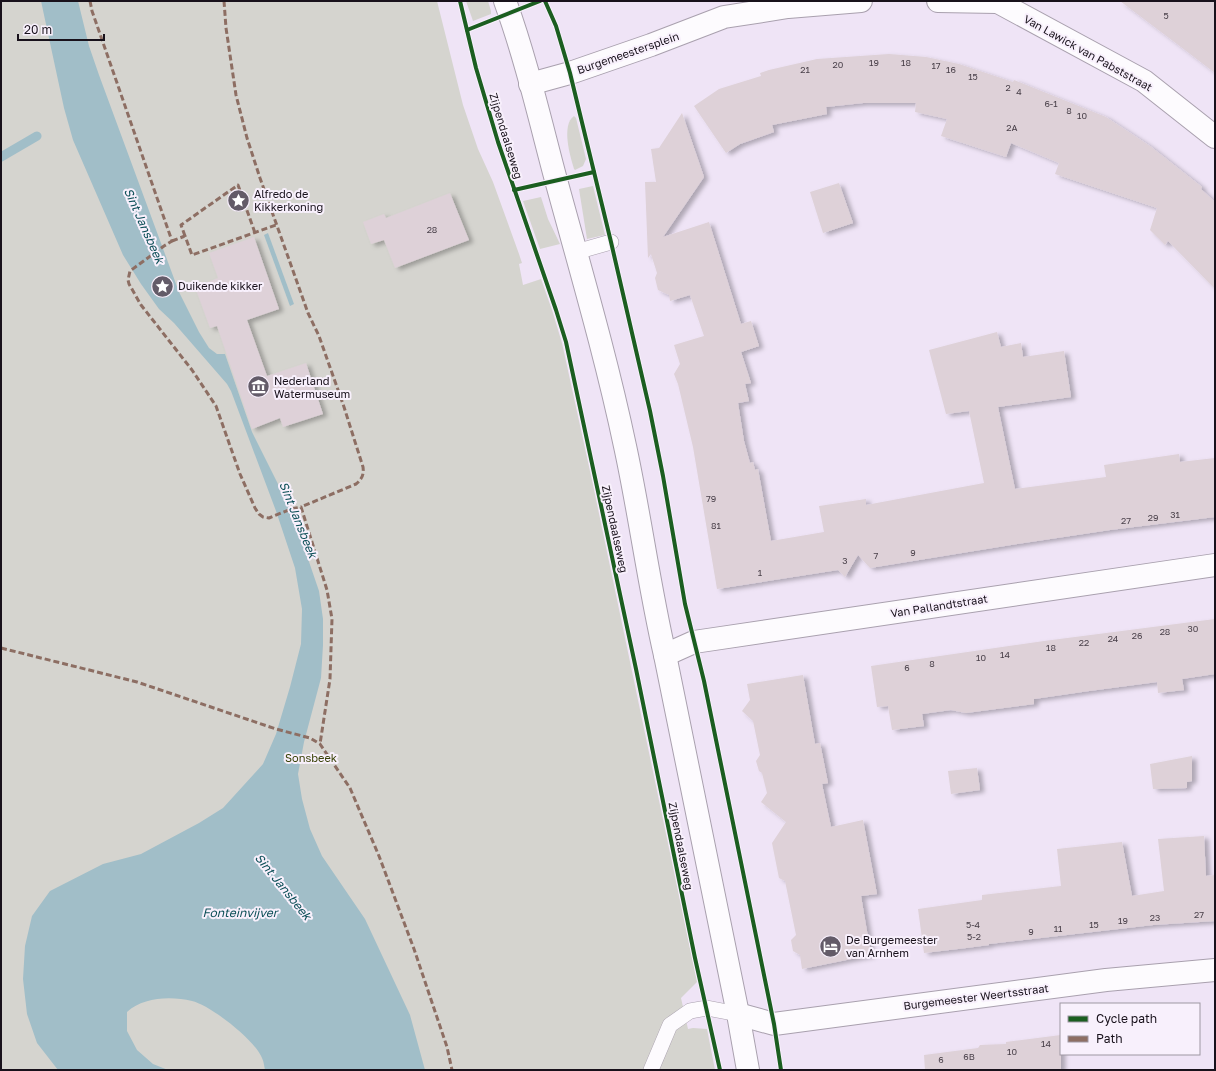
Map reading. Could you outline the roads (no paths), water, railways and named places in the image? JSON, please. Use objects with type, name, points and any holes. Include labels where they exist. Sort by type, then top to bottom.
[{"type":"street","name":"Zijpendaalseweg","points":[[505,1],[530,84],[576,252],[626,446],[655,612],[738,1014],[748,1070]]},
{"type":"street","name":"Burgemeestersplein","points":[[530,84],[570,73],[622,55],[728,9],[788,7],[861,1]]},
{"type":"street","points":[[938,1],[997,1]]},
{"type":"street","name":"Van Lawick van Pabststraat","points":[[997,1],[1144,81],[1215,137]]},
{"type":"street","name":"Van Pallandtstraat","points":[[665,655],[694,642],[1215,565]]},
{"type":"street","name":"Burgemeester Weertsstraat","points":[[738,1014],[774,1024],[1106,980],[1215,970]]},
{"type":"lane","points":[[576,252],[611,242]]},
{"type":"lane","points":[[651,1070],[670,1025],[690,1011],[707,1008],[738,1014]]},
{"type":"water","name":"Fonteinvijver","points":[[41,1],[78,1],[89,46],[99,75],[179,292],[199,332],[209,348],[217,354],[225,354],[252,432],[292,512],[319,591],[323,619],[321,678],[304,742],[298,774],[302,799],[310,829],[322,856],[365,919],[410,1015],[425,1070],[265,1070],[263,1060],[258,1051],[242,1033],[231,1024],[210,1009],[200,1004],[175,998],[158,999],[141,1003],[127,1012],[127,1031],[137,1050],[153,1064],[168,1070],[58,1070],[37,1043],[27,1014],[23,979],[25,946],[32,916],[50,891],[103,864],[141,854],[199,823],[223,808],[263,764],[276,734],[301,644],[302,609],[295,568],[276,511],[231,391],[227,384],[174,323],[159,309],[141,284],[123,255],[73,140],[64,108]]},
{"type":"water","points":[[268,233],[294,304],[290,306],[264,235]]},
{"type":"waterway","points":[[1,157],[37,136]]},
{"type":"place","name":"Alfredo de Kikkerkoning","points":[[238,200]]},
{"type":"place","name":"Duikende kikker","points":[[163,286]]},
{"type":"place","name":"Nederland Watermuseum","points":[[258,387]]},
{"type":"place","name":"De Burgemeester van Arnhem","points":[[831,946]]},
{"type":"water label","name":"Sint Jansbeek","points":[[144,226]]},
{"type":"water label","name":"Sint Jansbeek","points":[[298,520]]},
{"type":"water label","name":"Sint Jansbeek","points":[[283,887]]},
{"type":"park label","name":"Sonsbeek","points":[[311,758]]}]
